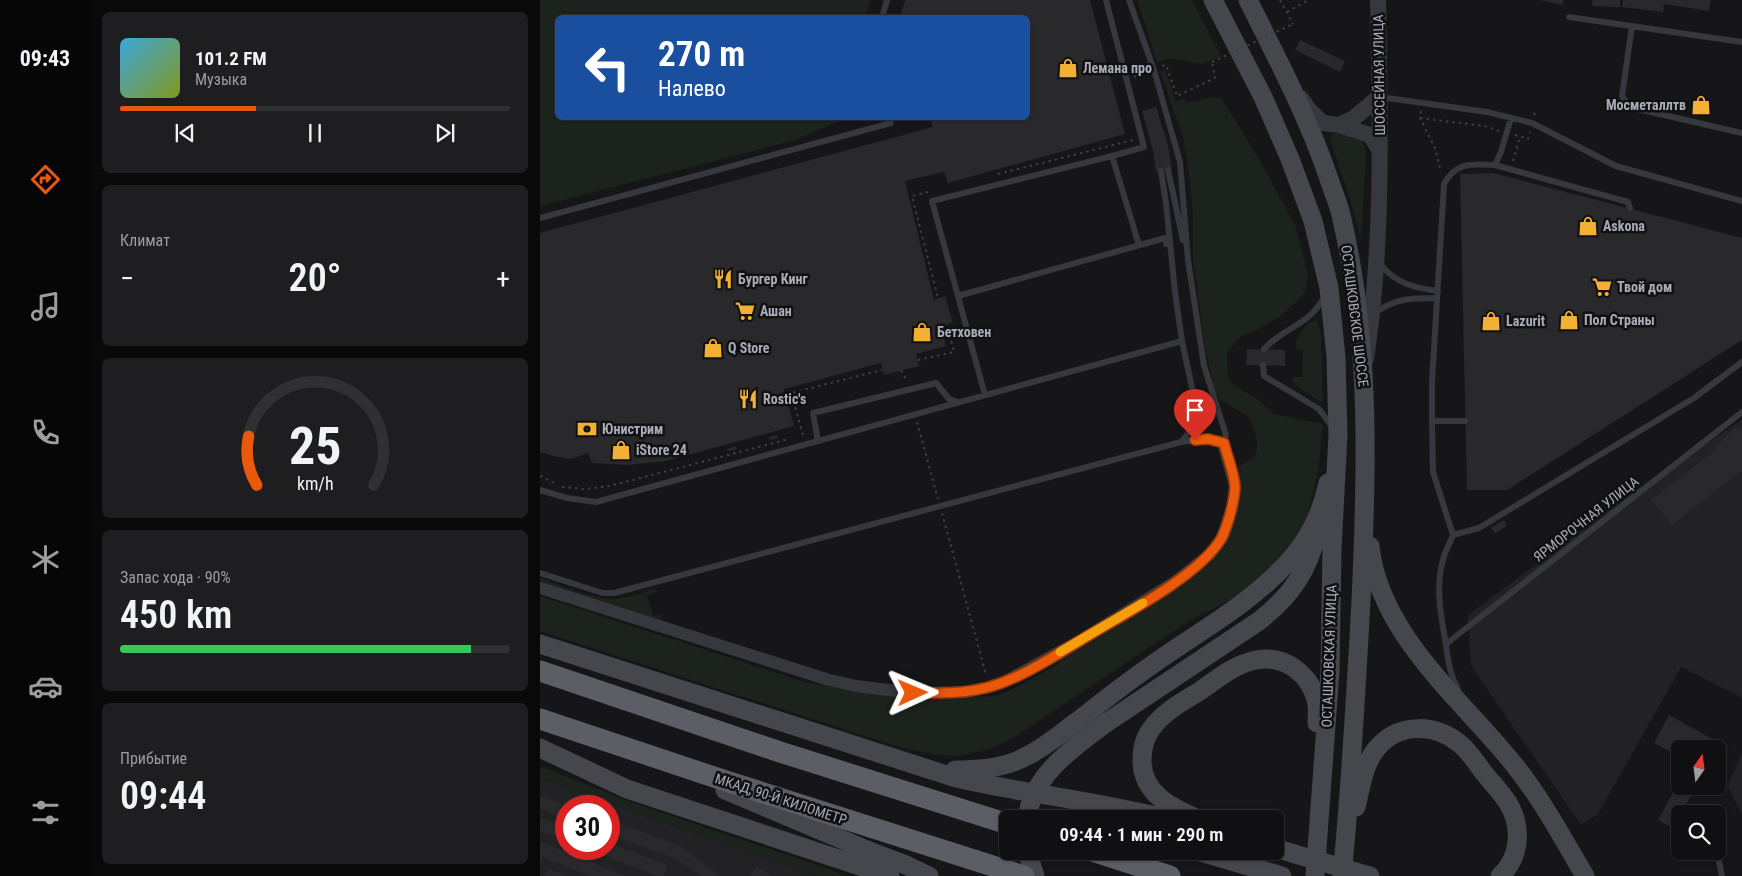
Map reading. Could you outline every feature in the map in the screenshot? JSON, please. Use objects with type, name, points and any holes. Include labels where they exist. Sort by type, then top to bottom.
[{"type":"highway","points":[[540,671],[780,752],[999,821]]},
{"type":"highway","name":"МКАД, 90-Й КИЛОМЕТР","points":[[540,719],[1024,876]]},
{"type":"highway","points":[[1120,860],[1170,876]]},
{"type":"main road","name":"ОСТАШКОВСКОЕ ШОССЕ","points":[[1213,0],[1263,97],[1290,159],[1313,221],[1328,288],[1336,357],[1338,435]]},
{"type":"main road","name":"ОСТАШКОВСКОЕ ШОССЕ","points":[[1248,0],[1291,84],[1319,148],[1341,213],[1354,282],[1364,376],[1365,442]]},
{"type":"main road","points":[[1029,810],[1037,788],[1056,763],[1106,724],[1279,606],[1296,584],[1308,562],[1315,542],[1338,435]]},
{"type":"main road","name":"ОСТАШКОВСКАЯ УЛИЦА","points":[[1315,876],[1330,672],[1332,549],[1338,435]]},
{"type":"main road","name":"ОСТАШКОВСКАЯ УЛИЦА","points":[[1342,876],[1357,673],[1365,442]]},
{"type":"main road","points":[[902,760],[954,770],[977,770],[1012,763],[1032,753],[1059,735],[1143,671],[1241,605],[1267,584],[1291,559],[1311,531],[1325,498]]},
{"type":"main road","points":[[1364,498],[1370,550],[1384,596],[1396,619],[1429,667],[1518,769],[1585,876]]},
{"type":"main road","points":[[540,644],[956,778],[1004,789],[1131,810]]},
{"type":"main road","points":[[1178,810],[1159,797],[1147,784],[1142,765],[1142,746],[1152,727],[1171,709],[1236,667],[1257,660],[1274,659],[1288,664],[1301,673],[1311,687],[1317,704],[1318,835]]},
{"type":"main road","points":[[1345,849],[1368,762],[1378,747],[1391,736],[1404,730],[1421,728],[1436,730],[1462,745],[1508,803],[1517,823],[1518,839],[1515,854],[1511,865],[1500,876]]},
{"type":"main road","points":[[540,748],[576,767],[627,789],[890,876]]},
{"type":"main road","points":[[634,751],[929,876]]},
{"type":"main road","points":[[940,803],[999,814]]},
{"type":"main road","points":[[1284,851],[1370,876]]},
{"type":"main road","points":[[1030,860],[1035,876]]},
{"type":"main road","points":[[1229,860],[1282,876]]},
{"type":"street","name":"ШОССЕЙНАЯ УЛИЦА","points":[[1364,376],[1373,315],[1376,259],[1380,151],[1378,0]]},
{"type":"street","points":[[1291,84],[1310,111],[1323,123],[1339,125],[1370,135],[1380,151]]},
{"type":"street","points":[[1339,125],[1354,118],[1379,97]]},
{"type":"street","points":[[540,588],[826,679],[856,686],[913,693],[965,692],[989,687],[1029,669],[1127,612],[1176,581],[1209,555],[1222,538],[1232,508],[1235,486],[1224,443]]},
{"type":"lane","points":[[883,15],[887,0]]},
{"type":"lane","points":[[985,395],[932,201],[1144,147],[1106,0]]},
{"type":"lane","points":[[540,574],[603,593],[614,593],[1181,442],[1208,439],[1224,443],[1226,435],[1204,366],[1188,260],[1180,162],[1154,70],[1129,0]]},
{"type":"lane","points":[[1569,17],[1742,42]]},
{"type":"lane","points":[[1632,26],[1622,96],[1628,105],[1742,133]]},
{"type":"lane","points":[[1379,97],[1487,112],[1532,123],[1616,166],[1742,201]]},
{"type":"lane","points":[[1496,165],[1510,118]]},
{"type":"lane","points":[[540,218],[891,123],[890,120]]},
{"type":"lane","points":[[1112,156],[1139,245]]},
{"type":"lane","points":[[1490,735],[1459,692],[1451,677],[1439,604],[1439,578],[1443,559],[1453,535],[1433,472],[1432,421],[1444,184],[1456,168],[1469,164],[1496,165],[1628,202],[1630,208]]},
{"type":"lane","points":[[1168,170],[1188,260]]},
{"type":"lane","points":[[1161,171],[1182,341],[1195,402],[1193,421],[1189,432],[1181,442]]},
{"type":"lane","points":[[958,296],[1165,238],[1171,264]]},
{"type":"lane","points":[[1376,259],[1385,271],[1403,283],[1438,294]]},
{"type":"lane","points":[[1264,349],[1270,342],[1312,315],[1320,305],[1328,288]]},
{"type":"lane","points":[[1373,315],[1385,305],[1438,294]]},
{"type":"lane","points":[[540,490],[568,498],[596,502],[1182,341]]},
{"type":"lane","points":[[1453,535],[1479,528],[1694,398],[1742,362]]},
{"type":"lane","points":[[1264,365],[1264,376],[1319,409],[1338,435]]},
{"type":"lane","points":[[818,441],[813,413],[936,383],[949,399],[960,402]]},
{"type":"lane","name":"ЯРМОРОЧНАЯ УЛИЦА","points":[[1446,644],[1742,412]]},
{"type":"lane","points":[[1432,421],[1465,421]]},
{"type":"lane","points":[[1719,860],[1722,876]]},
{"type":"path","points":[[1127,79],[1166,65],[1177,96],[1215,78],[1212,62],[1293,24],[1280,0]]},
{"type":"path","points":[[1286,12],[1308,0]]},
{"type":"path","points":[[1444,184],[1435,148],[1420,118],[1485,126]]},
{"type":"path","points":[[996,175],[1132,140],[1130,130]]},
{"type":"path","points":[[1511,169],[1520,137]]},
{"type":"path","points":[[1033,160],[1033,165]]},
{"type":"path","points":[[930,192],[912,196],[938,298]]},
{"type":"path","points":[[918,360],[954,352],[947,324]]},
{"type":"path","points":[[803,435],[791,393],[882,370]]},
{"type":"path","points":[[901,370],[911,389]]},
{"type":"path","points":[[915,414],[989,687]]},
{"type":"path","points":[[540,476],[559,486],[585,489],[610,486],[793,438]]},
{"type":"shaded area","points":[[540,0],[871,0],[866,15],[555,15],[555,120],[843,120],[792,141],[540,206]]},
{"type":"shaded area","points":[[1137,0],[1192,0],[1221,56],[1203,64],[1168,58],[1157,62]]},
{"type":"shaded area","points":[[1165,70],[1176,102],[1184,99],[1186,103],[1212,97],[1221,98],[1259,159],[1295,225],[1308,274],[1305,293],[1282,315],[1240,337],[1227,352],[1228,377],[1233,384],[1261,402],[1273,414],[1323,424],[1318,472],[1306,521],[1285,554],[1240,595],[1189,621],[1016,736],[991,749],[958,756],[937,755],[899,747],[540,631],[540,596],[804,682],[858,690],[963,697],[995,696],[1011,690],[1057,665],[1063,653],[1150,605],[1194,573],[1216,552],[1239,485],[1239,466],[1254,456],[1258,446],[1249,417],[1219,399],[1214,388],[1205,345],[1193,258],[1193,213],[1189,174],[1183,137],[1160,71]]},
{"type":"shaded area","points":[[1336,131],[1358,136],[1361,138],[1365,148],[1361,240],[1330,139]]},
{"type":"shaded area","points":[[1317,319],[1321,334],[1323,403],[1300,389],[1293,381],[1293,377],[1302,377],[1303,350],[1295,349],[1297,339],[1305,327]]},
{"type":"shaded area","points":[[1742,420],[1742,698],[1681,667],[1598,814],[1581,825],[1471,666],[1468,615],[1639,488]]},
{"type":"shaded area","points":[[540,578],[585,594],[611,599],[628,597],[656,589],[657,592],[647,595],[653,616],[662,614],[661,620],[540,583]]},
{"type":"shaded area","points":[[1742,753],[1742,814],[1727,786]]},
{"type":"shaded area","points":[[540,766],[613,795],[586,795],[540,779]]},
{"type":"shaded area","points":[[540,779],[586,795],[555,795],[555,860],[620,860],[620,807],[816,876],[540,876]]},
{"type":"shaded area","points":[[620,798],[846,876],[816,876],[620,807]]},
{"type":"building","name":"Ашан","points":[[905,0],[1090,0],[1125,134],[948,183],[944,172],[905,181],[934,300],[945,296],[953,322],[941,326],[946,346],[916,354],[919,366],[884,375],[881,363],[784,389],[794,426],[666,461],[628,465],[592,463],[588,453],[571,459],[540,452],[540,233],[933,127],[930,120],[1030,120],[1030,15],[901,15]]},
{"type":"building","points":[[1540,0],[1563,0],[1563,5]]},
{"type":"building","points":[[1593,0],[1620,0],[1620,7],[1592,6]]},
{"type":"building","points":[[1623,0],[1711,0],[1709,11],[1664,4],[1663,12],[1622,7]]},
{"type":"building","points":[[1300,40],[1345,61],[1340,72],[1295,50]]},
{"type":"building","points":[[1156,107],[1168,145],[1172,169],[1156,172],[1153,151],[1142,111]]},
{"type":"building","name":"Твой дом","points":[[1493,173],[1742,238],[1742,340],[1507,490],[1467,490],[1460,174]]},
{"type":"building","points":[[1247,349],[1285,350],[1285,366],[1246,365]]},
{"type":"building","points":[[1742,428],[1742,473],[1741,471],[1672,525],[1651,500],[1717,449],[1715,446],[1734,429]]},
{"type":"building","points":[[777,435],[778,438],[770,440],[769,437]]},
{"type":"building","points":[[736,446],[737,449],[728,451],[727,449]]},
{"type":"building","points":[[1504,520],[1507,526],[1495,533],[1491,528]]},
{"type":"building","points":[[1669,715],[1714,740],[1671,740],[1671,752],[1654,743]]},
{"type":"building","points":[[1672,795],[1691,795],[1686,805],[1671,805],[1671,827],[1658,820]]},
{"type":"building","points":[[540,796],[555,801],[555,814],[540,809]]},
{"type":"building","points":[[540,817],[555,823],[555,837],[540,831]]},
{"type":"building","points":[[620,824],[679,845],[720,876],[702,876],[675,859],[620,838]]},
{"type":"building","points":[[540,841],[555,847],[555,860],[587,860],[626,876],[590,876],[543,857],[540,865]]},
{"type":"building","points":[[620,847],[667,865],[664,876],[657,876],[615,860],[620,860]]},
{"type":"building","points":[[757,866],[772,876],[750,876]]},
{"type":"building","points":[[548,868],[568,876],[544,876]]},
{"type":"slow traffic","points":[[1060,652],[1143,603]]},
{"type":"place","name":"Лемана про","points":[[1068,68]]},
{"type":"place","name":"Мосметаллтв","points":[[1701,105]]},
{"type":"place","name":"Askona","points":[[1588,226]]},
{"type":"place","name":"Бургер Кинг","points":[[723,279]]},
{"type":"place","name":"Твой дом","points":[[1602,287]]},
{"type":"place","name":"Ашан","points":[[745,311]]},
{"type":"place","name":"Пол Страны","points":[[1569,320]]},
{"type":"place","name":"Lazurit","points":[[1491,321]]},
{"type":"place","name":"Бетховен","points":[[922,332]]},
{"type":"place","name":"Q Store","points":[[713,348]]},
{"type":"place","name":"Rostic's","points":[[748,399]]},
{"type":"place","name":"Юнистрим","points":[[587,429]]},
{"type":"place","name":"iStore 24","points":[[621,450]]},
{"type":"route","points":[[913,693],[965,692],[1006,681],[1055,655],[1127,612],[1176,581],[1209,555],[1222,538],[1232,508],[1235,486],[1224,443],[1208,439],[1195,440]]}]
